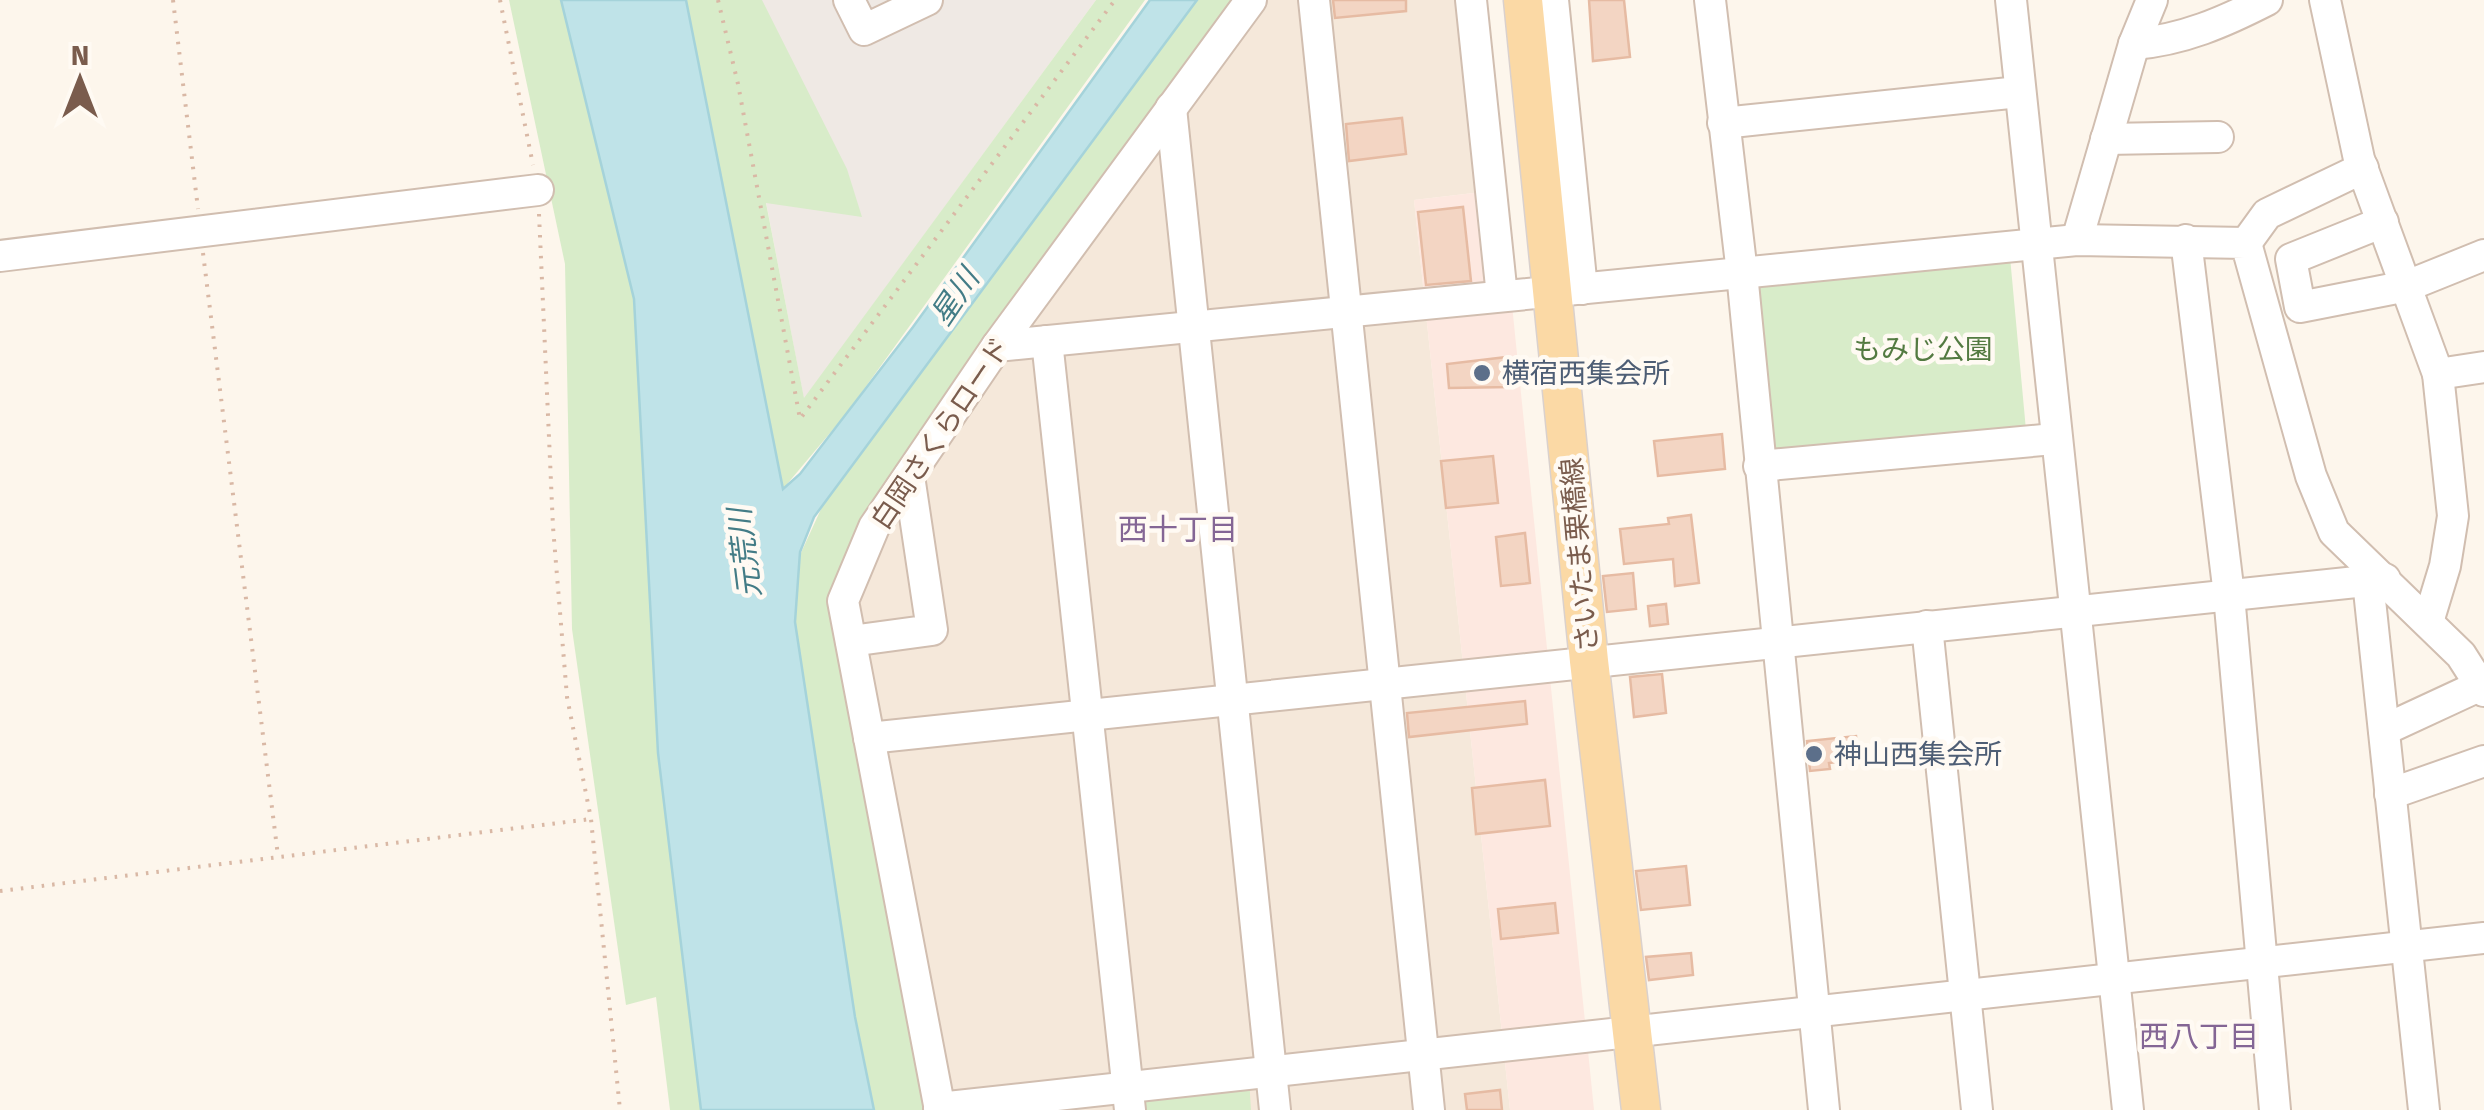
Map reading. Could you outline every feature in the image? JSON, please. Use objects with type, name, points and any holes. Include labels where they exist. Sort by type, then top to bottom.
[{"type":"main road","name":"さいたま栗橋線","points":[[1499,0],[1542,292]]},
{"type":"main road","name":"さいたま栗橋線","points":[[1523,0],[1542,292],[1579,661],[1621,1034],[1641,1110]]},
{"type":"main road","name":"さいたま栗橋線","points":[[1617,1110],[1621,1034]]},
{"type":"street","points":[[849,0],[864,30],[928,0]]},
{"type":"street","name":"白岡さくらロード","points":[[939,1109],[843,601],[874,527],[997,346],[1250,0]]},
{"type":"street","points":[[1314,0],[1430,1110]]},
{"type":"street","points":[[1471,0],[1542,292]]},
{"type":"street","points":[[1542,292],[1552,0]]},
{"type":"street","points":[[1710,0],[1742,273],[1824,1110]]},
{"type":"street","points":[[2011,0],[2054,439],[2076,610],[2128,1110]]},
{"type":"street","points":[[2077,240],[2134,44],[2152,0]]},
{"type":"street","points":[[2134,44],[2169,41],[2228,20],[2268,0]]},
{"type":"street","points":[[2324,0],[2363,168],[2438,374],[2453,516],[2445,566],[2428,622]]},
{"type":"street","points":[[1723,123],[2019,92]]},
{"type":"street","points":[[1171,108],[1275,1110]]},
{"type":"street","points":[[2106,139],[2218,137]]},
{"type":"street","points":[[2246,243],[2267,214],[2363,168]]},
{"type":"street","points":[[0,256],[538,190]]},
{"type":"street","points":[[2383,222],[2291,258],[2300,307],[2407,286],[2484,255]]},
{"type":"street","points":[[997,346],[2077,240],[2246,243]]},
{"type":"street","points":[[2186,240],[2229,595],[2275,1110]]},
{"type":"street","points":[[2246,243],[2311,476],[2334,532],[2377,580],[2461,655],[2482,688],[2384,730]]},
{"type":"street","points":[[1047,341],[1129,1099]]},
{"type":"street","points":[[2438,374],[2484,367]]},
{"type":"street","points":[[1759,466],[2054,439]]},
{"type":"street","points":[[851,641],[932,630],[909,476]]},
{"type":"street","points":[[869,738],[2377,580]]},
{"type":"street","points":[[2377,580],[2384,730],[2424,1110]]},
{"type":"street","points":[[1927,626],[1965,996],[1969,1109]]},
{"type":"street","points":[[2390,794],[2484,762]]},
{"type":"street","points":[[939,1109],[1129,1099],[1271,1072],[2484,938]]},
{"type":"path","points":[[173,0],[278,856]]},
{"type":"path","points":[[500,0],[538,190],[554,546],[568,697],[591,819],[620,1110]]},
{"type":"path","points":[[718,0],[738,84],[800,418],[1115,0]]},
{"type":"path","points":[[0,891],[591,819]]},
{"type":"shaded area","points":[[724,0],[1096,0],[804,399],[754,140]]},
{"type":"shaded area","points":[[1233,0],[1462,0],[1482,192],[1414,200],[1510,1110],[930,1110],[835,602]]},
{"type":"shaded area","points":[[1482,192],[1512,305],[1594,1110],[1510,1110],[1414,200]]},
{"type":"green space","points":[[509,0],[561,0],[634,299],[658,753],[701,1110],[670,1110],[656,997],[626,1005],[572,629],[565,264]]},
{"type":"green space","points":[[686,0],[762,0],[847,169],[862,217],[766,203],[804,398],[1096,0],[1145,0],[846,414],[782,490]]},
{"type":"green space","points":[[1192,0],[1233,0],[835,602],[930,1110],[874,1110],[855,1017],[795,622],[800,555],[827,496]]},
{"type":"green space","name":"もみじ公園","points":[[2009,246],[2026,430],[1772,454],[1748,281]]},
{"type":"green space","points":[[1249,1077],[1251,1110],[1141,1110],[1139,1090]]},
{"type":"water","points":[[561,0],[686,0],[783,489],[800,474],[913,327],[1150,0],[1197,0],[814,517],[800,552],[795,622],[855,1017],[874,1110],[701,1110],[658,753],[634,299]]},
{"type":"building","points":[[1333,0],[1406,0],[1406,11],[1335,18]]},
{"type":"building","points":[[1589,0],[1624,0],[1630,57],[1593,61]]},
{"type":"building","points":[[1402,118],[1406,154],[1349,161],[1346,124]]},
{"type":"building","points":[[1463,207],[1471,281],[1426,285],[1418,212]]},
{"type":"building","points":[[1507,357],[1510,387],[1449,388],[1447,364]]},
{"type":"building","points":[[1722,434],[1725,469],[1658,476],[1654,441]]},
{"type":"building","points":[[1493,456],[1498,503],[1446,508],[1441,461]]},
{"type":"building","points":[[1691,515],[1699,583],[1675,586],[1673,559],[1624,564],[1620,529],[1669,524],[1668,518]]},
{"type":"building","points":[[1525,533],[1530,583],[1501,586],[1496,537]]},
{"type":"building","points":[[1633,573],[1636,609],[1607,612],[1603,576]]},
{"type":"building","points":[[1666,604],[1668,624],[1650,626],[1648,606]]},
{"type":"building","points":[[1662,674],[1666,713],[1634,717],[1630,677]]},
{"type":"building","points":[[1525,701],[1527,724],[1409,737],[1407,713]]},
{"type":"building","points":[[1856,736],[1858,759],[1829,763],[1830,769],[1810,771],[1807,741]]},
{"type":"building","points":[[1545,780],[1550,826],[1476,834],[1472,788]]},
{"type":"building","points":[[1686,866],[1690,905],[1641,910],[1636,871]]},
{"type":"building","points":[[1555,903],[1558,933],[1501,939],[1498,909]]},
{"type":"building","points":[[1691,953],[1693,975],[1649,980],[1646,957]]},
{"type":"building","points":[[1500,1090],[1502,1110],[1467,1110],[1465,1094]]},
{"type":"place","name":"横宿西集会所","points":[[1482,373]]},
{"type":"place","name":"神山西集会所","points":[[1814,754]]},
{"type":"district","name":"西十丁目","points":[[1178,530]]},
{"type":"district","name":"西八丁目","points":[[2199,1037]]},
{"type":"water label","name":"星川","points":[[955,297]]},
{"type":"water label","name":"元荒川","points":[[745,553]]}]
